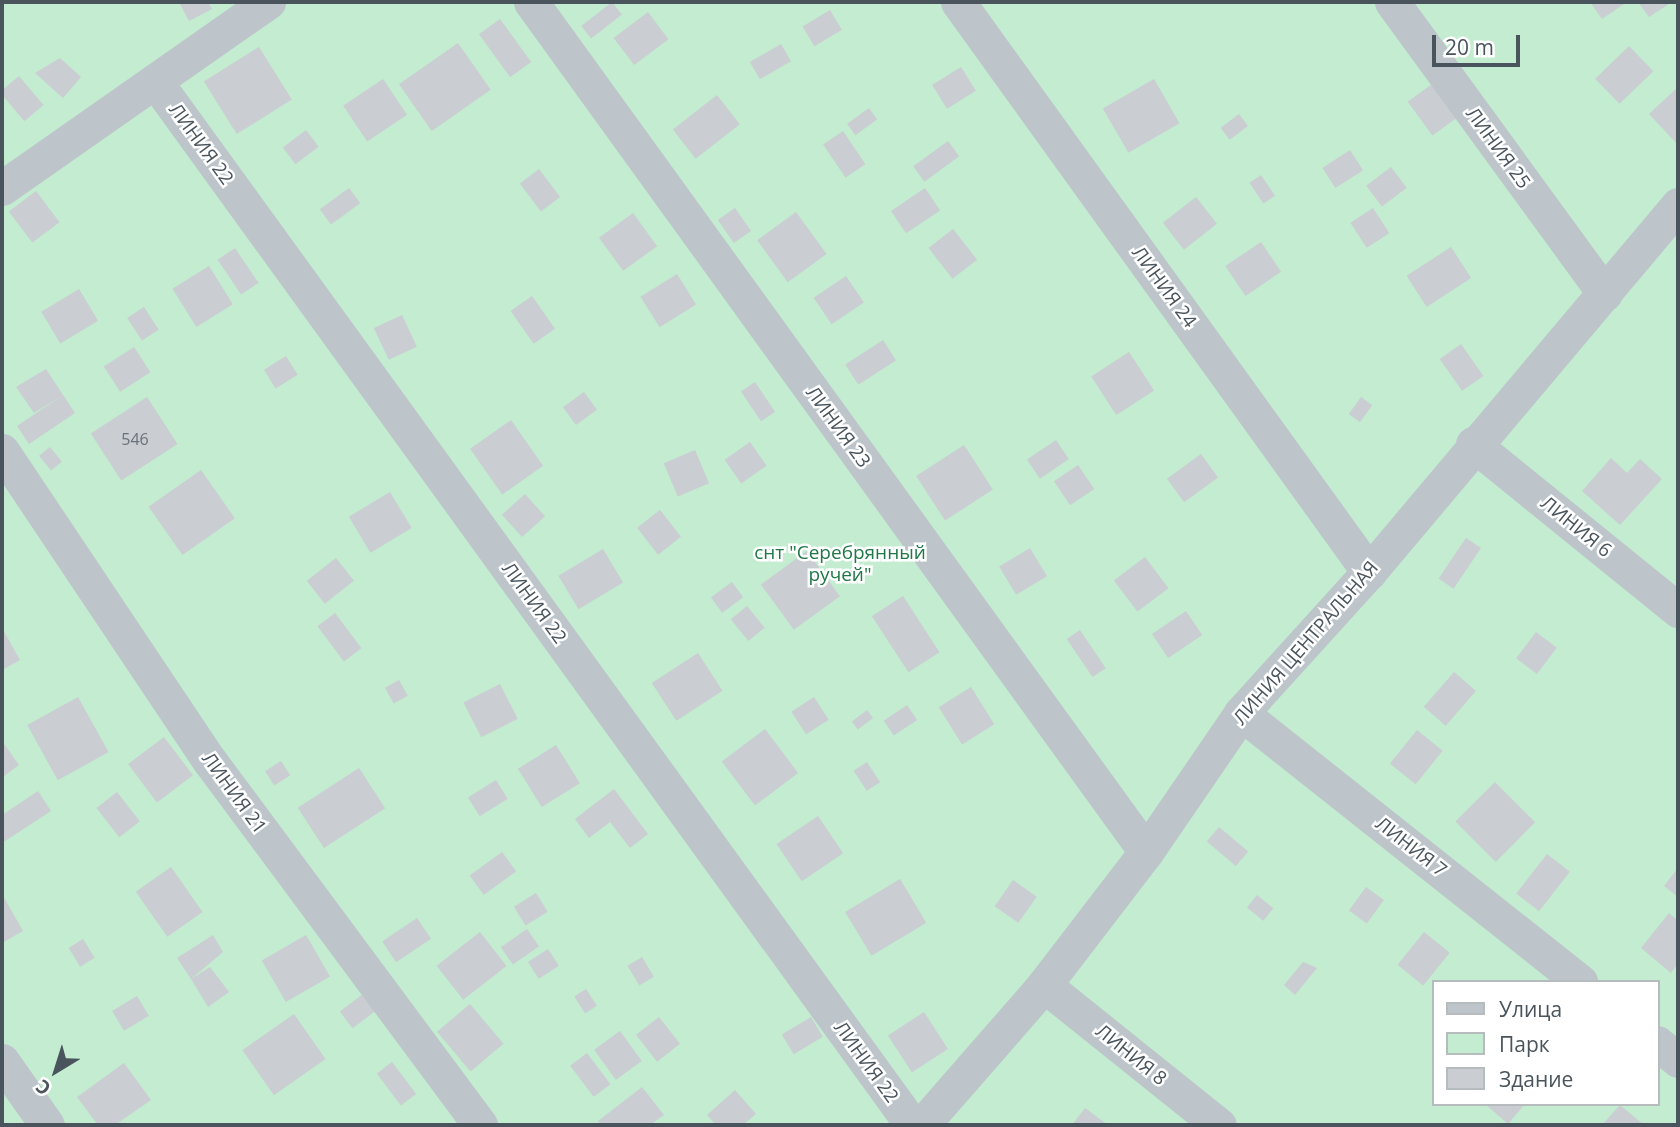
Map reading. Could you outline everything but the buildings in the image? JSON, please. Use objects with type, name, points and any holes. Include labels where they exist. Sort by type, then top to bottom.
[{"type":"street","points":[[2,188],[268,2]]},
{"type":"street","name":"ЛИНИЯ 23","points":[[531,2],[1146,852]]},
{"type":"street","name":"ЛИНИЯ 24","points":[[958,2],[1369,572]]},
{"type":"street","name":"ЛИНИЯ 25","points":[[1392,2],[1605,294]]},
{"type":"street","name":"ЛИНИЯ 22","points":[[155,81],[912,1125]]},
{"type":"street","name":"ЛИНИЯ ЦЕНТРАЛЬНАЯ","points":[[922,1125],[1044,985],[1146,852],[1241,713],[1369,572],[1473,444],[1605,294],[1678,205]]},
{"type":"street","name":"ЛИНИЯ 6","points":[[1473,444],[1678,611]]},
{"type":"street","name":"ЛИНИЯ 21","points":[[2,451],[209,760],[480,1125]]},
{"type":"street","name":"ЛИНИЯ 7","points":[[1241,713],[1577,980]]},
{"type":"street","name":"ЛИНИЯ 8","points":[[1044,985],[1219,1125]]},
{"type":"street","points":[[1659,1045],[1678,1060]]},
{"type":"street","points":[[2,1061],[47,1125]]},
{"type":"green space","name":"снт \"Серебрянный ручей\"","points":[[2,2],[1678,2],[1678,1125],[2,1125]]}]
